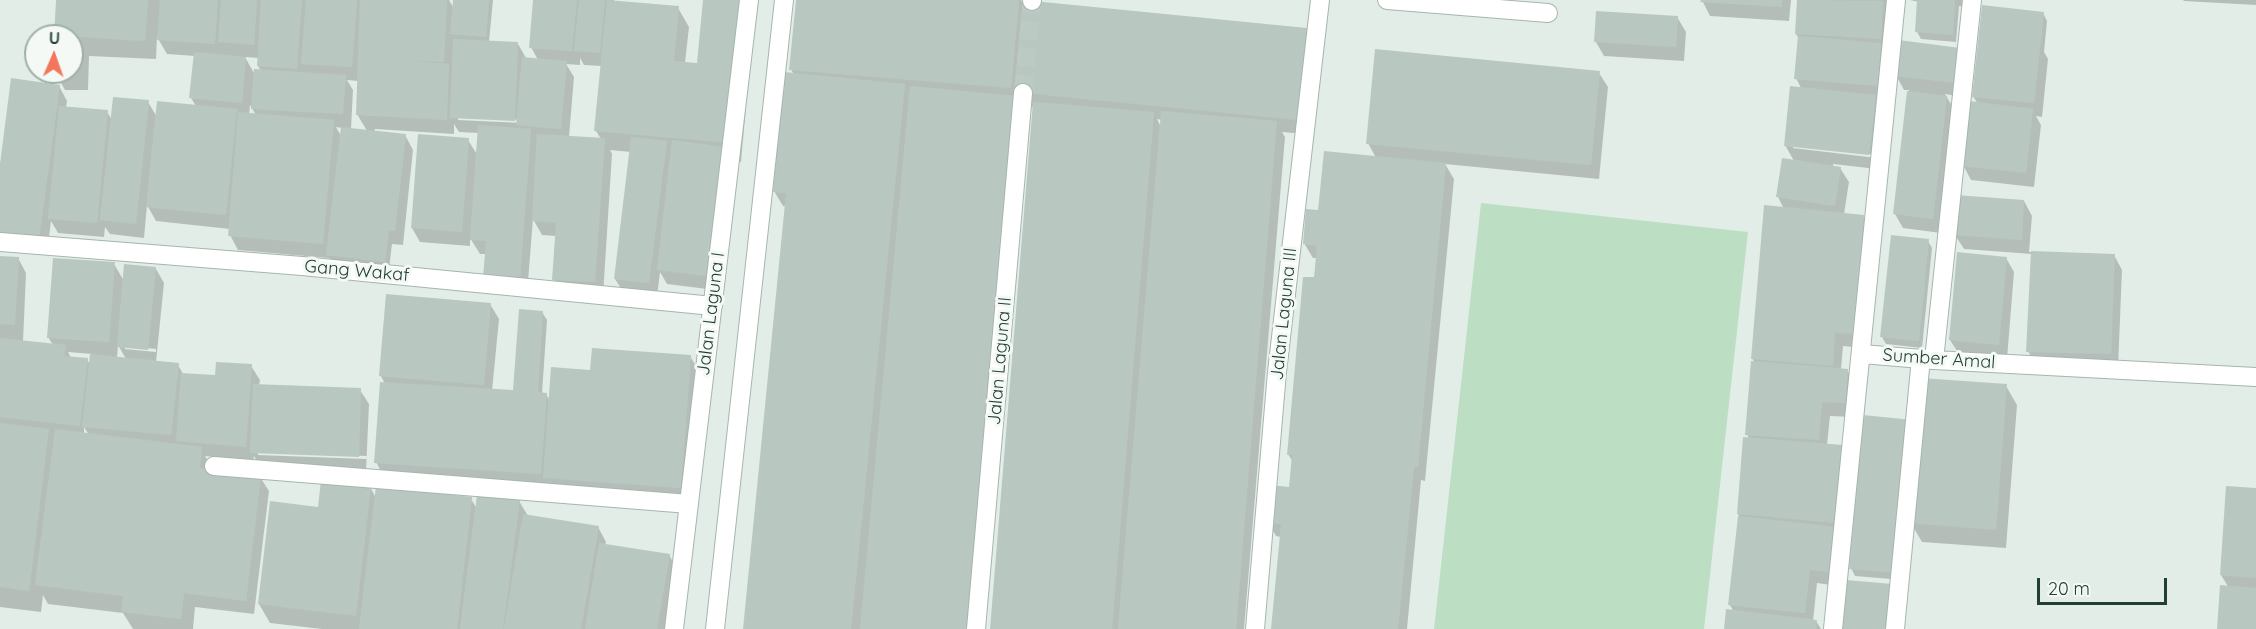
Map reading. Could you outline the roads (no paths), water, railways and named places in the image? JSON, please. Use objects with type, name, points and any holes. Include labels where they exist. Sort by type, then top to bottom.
[{"type":"street","name":"Jalan Laguna I","points":[[674,629],[749,0]]},
{"type":"street","points":[[715,629],[784,0]]},
{"type":"street","name":"Jalan Laguna III","points":[[1255,629],[1277,372],[1320,0]]},
{"type":"street","points":[[1387,0],[1548,13]]},
{"type":"street","points":[[1862,354],[1896,0]]},
{"type":"street","points":[[1895,629],[1972,0]]},
{"type":"street","name":"Jalan Laguna II","points":[[976,629],[1023,93]]},
{"type":"street","name":"Gang Wakaf","points":[[0,242],[302,266],[713,306]]},
{"type":"street","name":"Sumber Amal","points":[[1833,629],[1862,354],[2256,377]]},
{"type":"street","points":[[214,466],[689,504]]},
{"type":"tunnel","points":[[1023,93],[1032,1]]}]
